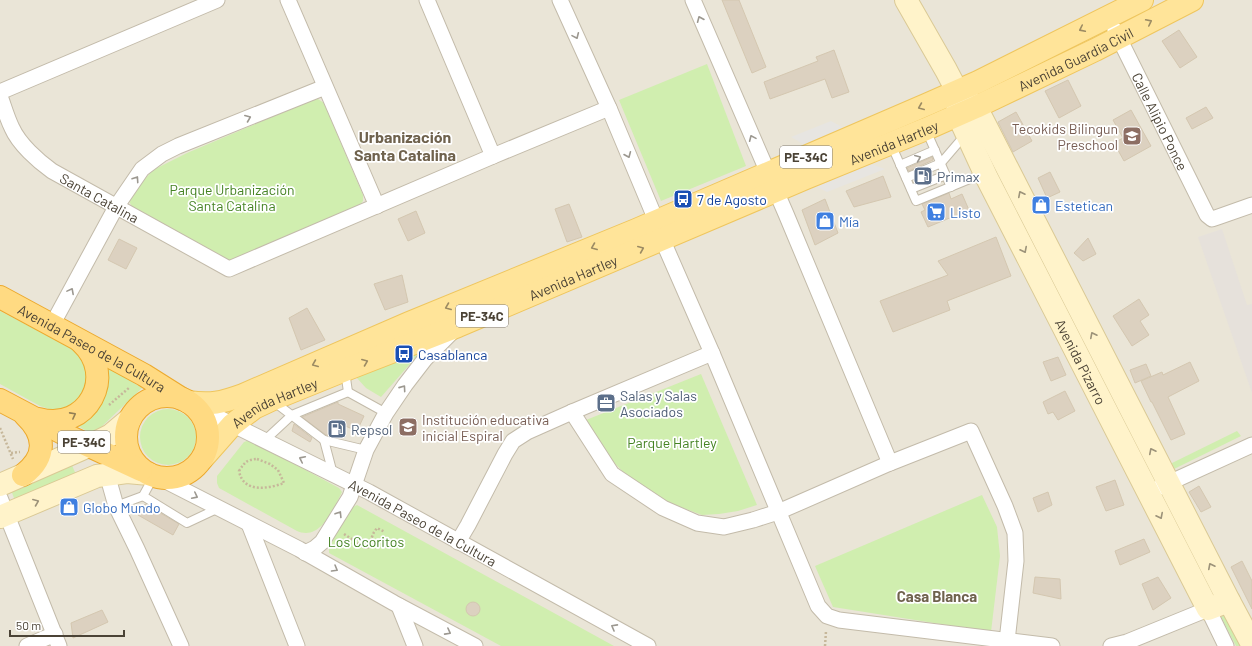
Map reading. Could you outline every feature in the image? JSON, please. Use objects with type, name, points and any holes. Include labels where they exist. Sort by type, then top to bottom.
[{"type":"highway","name":"Avenida Paseo de la Cultura","points":[[0,298],[144,375],[188,402]]},
{"type":"highway","points":[[23,413],[47,421],[61,421],[73,416],[84,408],[92,398],[97,385],[98,372],[94,359],[88,348],[78,339]]},
{"type":"highway","name":"PE-34C","points":[[0,400],[70,437],[152,475],[174,478],[195,468],[202,459],[208,443],[207,428],[203,416],[188,402],[177,397],[164,397],[150,400],[139,408],[130,419],[126,433],[129,453],[134,461],[152,475]]},
{"type":"highway","points":[[19,468],[32,468],[38,459],[41,448],[40,435],[33,423],[23,413]]},
{"type":"main road","name":"Avenida Pizarro","points":[[906,0],[957,91],[987,178],[1208,609]]},
{"type":"main road","name":"Avenida Guardia Civil","points":[[957,91],[1142,0]]},
{"type":"main road","name":"Avenida Guardia Civil","points":[[967,118],[1192,0]]},
{"type":"main road","name":"Avenida Hartley","points":[[202,459],[232,425],[254,408],[345,370],[458,326],[659,230],[772,182],[957,91]]},
{"type":"main road","name":"Avenida Hartley","points":[[772,182],[891,144],[926,129],[967,118]]},
{"type":"main road","name":"Avenida Pizarro","points":[[967,118],[1168,483],[1252,644]]},
{"type":"main road","name":"Avenida Hartley","points":[[188,402],[206,404],[224,402],[409,323],[628,233],[659,230]]},
{"type":"main road","points":[[0,485],[19,468],[91,446],[111,435],[130,419]]},
{"type":"main road","points":[[2,510],[97,476],[127,472],[152,475]]},
{"type":"main road","points":[[1208,609],[1229,601]]},
{"type":"street","points":[[0,92],[218,0]]},
{"type":"street","points":[[288,0],[377,206],[492,156],[609,108]]},
{"type":"street","points":[[426,0],[492,156]]},
{"type":"street","points":[[560,0],[609,108],[818,606],[827,616],[839,620],[1052,646]]},
{"type":"street","points":[[693,0],[772,182],[890,463]]},
{"type":"street","name":"Calle Alipio Ponce","points":[[1110,16],[1118,38],[1207,215],[1212,219],[1218,218],[1252,205]]},
{"type":"street","points":[[52,325],[116,207],[142,169],[162,154],[325,87]]},
{"type":"street","name":"Santa Catalina","points":[[0,96],[12,130],[28,150],[52,171],[229,269],[377,206]]},
{"type":"street","points":[[306,553],[322,542],[350,497],[366,450],[386,413],[405,385],[426,359],[458,326]]},
{"type":"street","points":[[458,542],[513,441],[527,432],[572,412],[712,353]]},
{"type":"street","name":"Avenida Paseo de la Cultura","points":[[188,402],[264,441],[354,484],[648,646]]},
{"type":"street","points":[[572,412],[612,474],[663,508],[697,523],[724,526],[753,520],[778,512],[890,463],[971,431],[1005,506],[1015,533],[1016,561],[1007,641]]},
{"type":"street","points":[[1148,493],[1252,445]]},
{"type":"street","points":[[106,474],[116,506],[181,646]]},
{"type":"street","points":[[152,475],[306,553],[399,606],[475,646]]},
{"type":"street","points":[[2,510],[57,640],[27,646]]},
{"type":"street","points":[[249,524],[297,646]]},
{"type":"street","points":[[399,606],[415,646]]},
{"type":"street","points":[[1111,646],[1127,642],[1208,609],[1226,646]]},
{"type":"lane","points":[[906,178],[941,163],[967,118]]},
{"type":"lane","points":[[926,129],[951,187]]},
{"type":"lane","points":[[891,144],[916,201],[972,178],[987,178]]},
{"type":"lane","points":[[900,165],[935,150]]},
{"type":"lane","points":[[911,189],[946,175]]},
{"type":"lane","points":[[345,370],[348,392]]},
{"type":"lane","points":[[348,392],[386,413]]},
{"type":"lane","points":[[264,441],[292,415],[348,392]]},
{"type":"lane","points":[[271,400],[324,440],[366,450]]},
{"type":"lane","points":[[324,440],[333,475]]},
{"type":"lane","points":[[116,506],[143,496],[152,475]]},
{"type":"lane","points":[[143,496],[187,523],[219,508]]},
{"type":"path","points":[[0,428],[19,468]]},
{"type":"path","points":[[257,459],[270,464],[278,470],[284,483],[256,488],[244,482],[240,477],[239,471],[244,463],[249,460],[257,459]]},
{"type":"path","points":[[377,528],[385,532]]},
{"type":"shaded area","points":[[0,0],[1252,0],[1252,646],[0,646]]},
{"type":"shaded area","points":[[831,121],[849,131],[810,148],[791,137]]},
{"type":"shaded area","points":[[865,162],[885,169],[827,192],[812,184]]},
{"type":"shaded area","points":[[1222,229],[1247,305],[1252,304],[1252,393],[1198,237]]},
{"type":"green space","points":[[707,64],[746,166],[661,201],[619,100]]},
{"type":"green space","name":"Parque Urbanización Santa Catalina","points":[[318,99],[324,103],[363,195],[363,201],[359,206],[234,260],[222,261],[132,207],[129,201],[134,191],[153,170],[187,153],[312,100]]},
{"type":"green space","points":[[0,311],[71,348],[84,360],[88,378],[83,394],[70,406],[63,410],[52,410],[40,406],[0,384]]},
{"type":"green space","points":[[415,351],[417,356],[381,397],[366,388],[356,377]]},
{"type":"green space","points":[[106,368],[109,368],[142,388],[92,434],[76,425]]},
{"type":"green space","name":"Parque Hartley","points":[[701,374],[757,505],[738,511],[702,515],[664,501],[625,474],[604,452],[586,420]]},
{"type":"green space","points":[[162,409],[174,409],[188,417],[196,431],[194,448],[188,457],[174,465],[162,465],[152,460],[145,453],[140,443],[140,431],[145,421],[152,414]]},
{"type":"green space","points":[[1237,431],[1241,436],[1172,470],[1168,465]]},
{"type":"green space","name":"Los Ccoritos","points":[[250,440],[339,488],[342,492],[336,504],[328,518],[318,529],[312,532],[302,533],[219,488],[217,476],[244,442]]},
{"type":"green space","points":[[71,463],[77,477],[20,500],[14,498],[11,490]]},
{"type":"green space","points":[[982,495],[997,527],[1000,556],[991,632],[833,607],[815,566]]},
{"type":"green space","name":"Los Ccoritos","points":[[357,505],[614,646],[501,646],[329,553],[329,543],[349,509]]},
{"type":"green space","points":[[1226,614],[1243,646],[1236,646],[1221,617]]},
{"type":"building","points":[[722,0],[739,0],[766,67],[752,73]]},
{"type":"building","points":[[1179,30],[1197,57],[1180,68],[1162,41]]},
{"type":"building","points":[[834,50],[849,92],[832,98],[825,79],[770,99],[764,82],[818,61],[816,57]]},
{"type":"building","points":[[1068,80],[1081,106],[1059,118],[1045,91]]},
{"type":"building","points":[[1206,107],[1213,118],[1192,129],[1186,118]]},
{"type":"building","points":[[1131,110],[1151,146],[1124,161],[1114,143],[1123,138],[1113,120]]},
{"type":"building","points":[[1016,112],[1032,141],[1013,152],[998,122]]},
{"type":"building","points":[[932,157],[933,160],[909,171],[907,168]]},
{"type":"building","points":[[1050,172],[1060,192],[1047,198],[1038,178]]},
{"type":"building","points":[[883,176],[891,197],[854,207],[846,191]]},
{"type":"building","points":[[949,193],[951,199],[962,194],[969,210],[928,227],[921,212],[925,210],[922,204]]},
{"type":"building","points":[[825,199],[838,233],[815,245],[802,210]]},
{"type":"building","points":[[569,204],[582,237],[567,242],[555,209]]},
{"type":"building","points":[[416,211],[425,233],[408,241],[398,219]]},
{"type":"building","points":[[996,237],[1011,276],[947,301],[950,310],[893,332],[880,301],[948,275],[938,261]]},
{"type":"building","points":[[1088,238],[1096,254],[1083,261],[1074,253]]},
{"type":"building","points":[[119,239],[137,248],[126,269],[108,260]]},
{"type":"building","points":[[402,275],[408,302],[385,310],[374,284]]},
{"type":"building","points":[[1139,299],[1149,315],[1140,321],[1149,335],[1132,346],[1113,316]]},
{"type":"building","points":[[307,308],[325,340],[301,350],[289,318]]},
{"type":"building","points":[[1058,357],[1066,375],[1051,381],[1043,362]]},
{"type":"building","points":[[1190,362],[1199,381],[1168,397],[1185,434],[1171,440],[1141,381],[1162,372],[1163,375]]},
{"type":"building","points":[[1146,364],[1151,376],[1135,383],[1130,370]]},
{"type":"building","points":[[1065,391],[1075,411],[1058,420],[1053,412],[1048,414],[1043,402]]},
{"type":"building","points":[[338,402],[338,404],[364,416],[357,431],[343,425],[336,436],[326,435],[302,417]]},
{"type":"building","points":[[294,424],[312,438],[310,442],[292,431]]},
{"type":"building","points":[[1115,480],[1124,505],[1106,511],[1096,487]]},
{"type":"building","points":[[1199,486],[1211,507],[1201,512],[1189,492]]},
{"type":"building","points":[[1048,492],[1052,505],[1038,512],[1033,498]]},
{"type":"building","points":[[145,504],[179,524],[173,535],[138,515]]},
{"type":"building","points":[[1144,539],[1150,552],[1120,565],[1115,551]]},
{"type":"building","points":[[1242,561],[1252,581],[1252,609],[1231,567]]},
{"type":"building","points":[[1035,577],[1060,579],[1061,599],[1033,593]]},
{"type":"building","points":[[1158,577],[1171,598],[1153,610],[1142,584]]},
{"type":"building","points":[[470,602],[476,602],[480,606],[480,612],[476,616],[470,616],[466,612],[466,606]]},
{"type":"building","points":[[102,610],[108,622],[73,638],[71,623]]},
{"type":"place","name":"Tecokids Bilingun Preschool","points":[[1132,136]]},
{"type":"place","name":"Primax","points":[[923,176]]},
{"type":"place","name":"7 de Agosto","points":[[683,199]]},
{"type":"place","name":"Estetican","points":[[1041,205]]},
{"type":"place","name":"Listo","points":[[936,212]]},
{"type":"place","name":"Mía","points":[[825,221]]},
{"type":"place","name":"Casablanca","points":[[404,354]]},
{"type":"place","name":"Salas y Salas Asociados","points":[[606,403]]},
{"type":"place","name":"Institución educativa inicial Espiral","points":[[408,427]]},
{"type":"place","name":"Repsol","points":[[337,429]]},
{"type":"place","name":"Globo Mundo","points":[[69,507]]},
{"type":"district","name":"Urbanización Santa Catalina","points":[[405,145]]},
{"type":"district","name":"Casa Blanca","points":[[937,596]]}]
